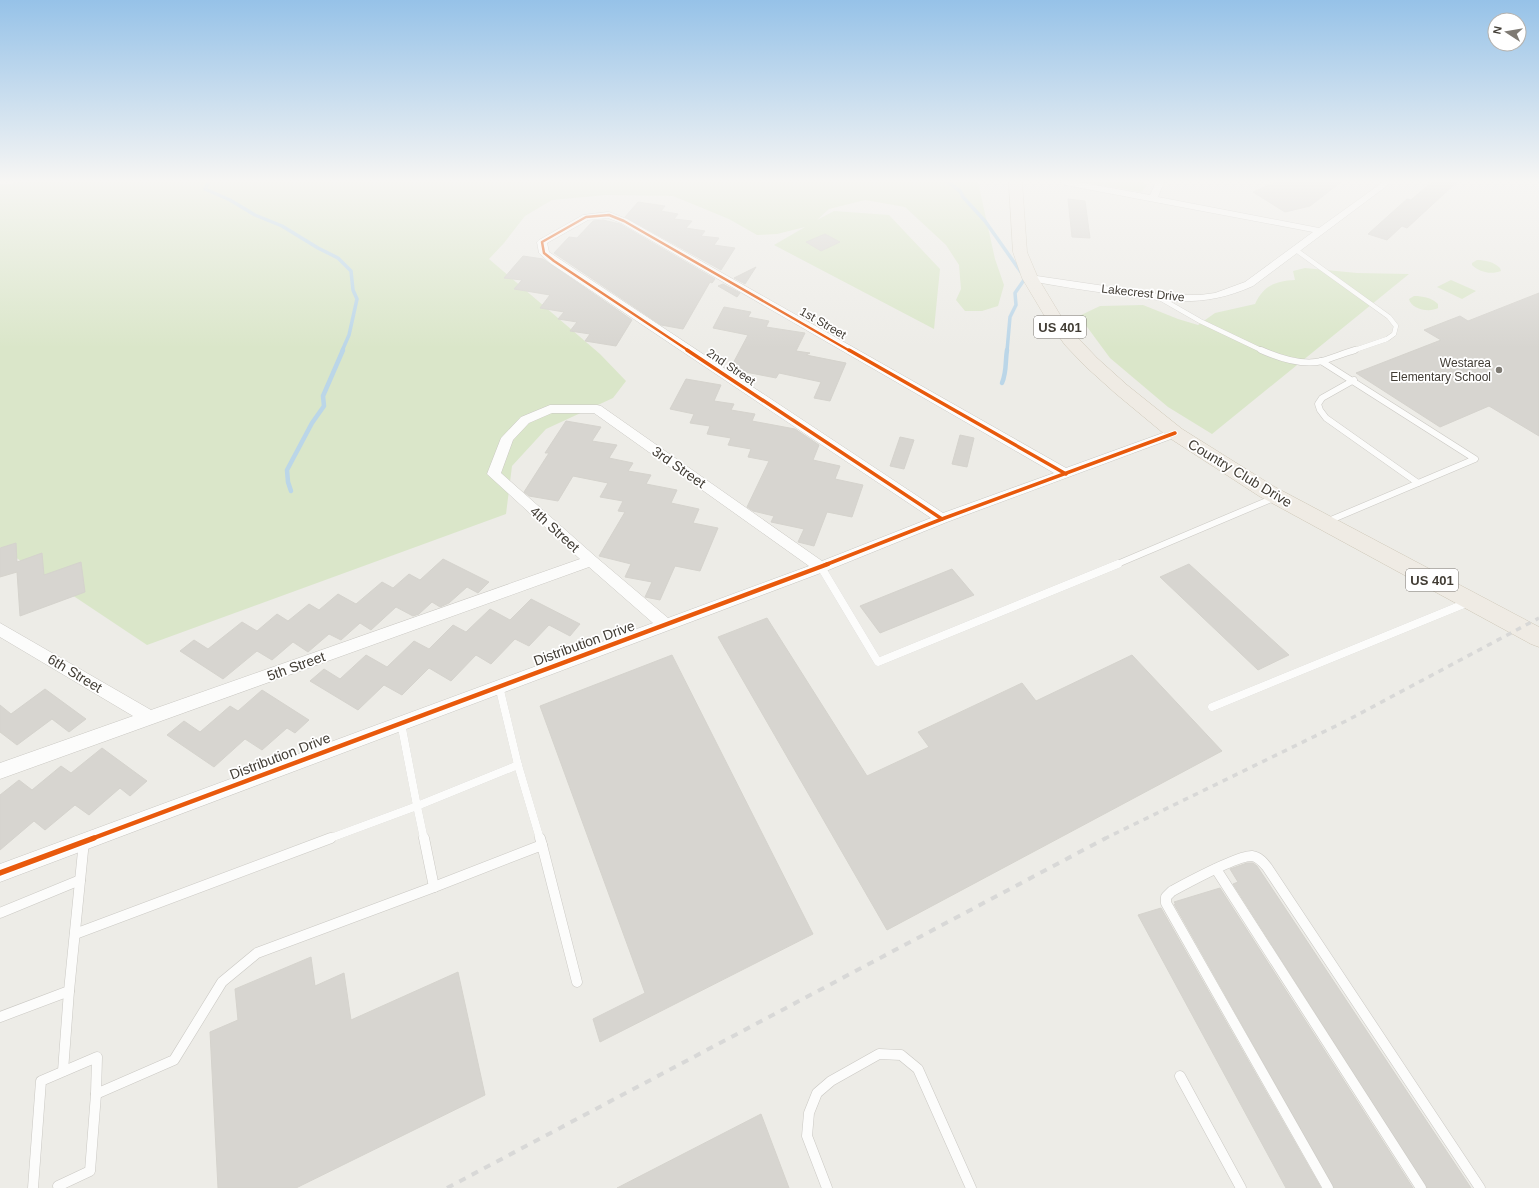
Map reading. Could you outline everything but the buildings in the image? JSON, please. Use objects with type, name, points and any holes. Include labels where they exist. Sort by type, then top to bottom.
[{"type":"main road","name":"Country Club Drive","points":[[1019,237],[1020,252],[1030,278],[1055,320],[1091,362],[1121,390],[1175,433],[1277,497],[1326,522],[1539,638]]},
{"type":"street","name":"2nd Street","points":[[550,237],[542,242],[544,253],[942,519]]},
{"type":"street","name":"1st Street","points":[[653,237],[1066,474]]},
{"type":"street","name":"Lakecrest Drive","points":[[1030,278],[1176,299],[1211,297],[1238,290],[1249,284],[1313,237]]},
{"type":"street","name":"3rd Street","points":[[525,420],[550,409],[597,409],[821,567]]},
{"type":"street","name":"4th Street","points":[[525,420],[507,438],[494,474],[591,561],[666,625]]},
{"type":"street","name":"Distribution Drive","points":[[0,873],[401,722],[821,567],[942,519],[1175,433]]},
{"type":"street","name":"5th Street","points":[[0,772],[591,561]]},
{"type":"street","name":"6th Street","points":[[0,629],[150,718]]},
{"type":"lane","points":[[1158,297],[1200,321],[1264,351],[1287,359],[1305,362],[1321,361],[1387,339],[1394,334],[1396,326],[1389,316],[1296,250]]},
{"type":"lane","points":[[1321,361],[1354,380],[1475,459],[1326,522]]},
{"type":"lane","points":[[1354,380],[1322,398],[1318,404],[1320,410],[1326,418],[1418,483]]},
{"type":"lane","points":[[821,567],[878,662],[1128,560],[1277,497]]},
{"type":"lane","points":[[1212,707],[1471,601]]},
{"type":"lane","points":[[499,686],[518,765],[542,845],[577,982]]},
{"type":"lane","points":[[401,722],[434,887]]},
{"type":"lane","points":[[75,934],[418,806],[518,765]]},
{"type":"lane","points":[[64,1071],[69,991],[84,841]]},
{"type":"lane","points":[[96,1094],[174,1060],[222,982],[257,953],[542,845]]},
{"type":"lane","points":[[1328,1188],[1167,905],[1167,895],[1172,891],[1216,869],[1248,856],[1257,857],[1262,861],[1480,1188]]},
{"type":"lane","points":[[1216,869],[1421,1188]]},
{"type":"lane","points":[[0,913],[80,880]]},
{"type":"lane","points":[[0,1016],[69,991]]},
{"type":"lane","points":[[827,1188],[807,1136],[809,1113],[817,1093],[831,1081],[879,1054],[901,1055],[918,1069],[971,1188]]},
{"type":"lane","points":[[33,1188],[41,1081],[97,1057],[96,1094],[90,1171],[56,1187]]},
{"type":"lane","points":[[1180,1076],[1241,1188]]},
{"type":"green space","points":[[0,237],[508,237],[489,259],[600,354],[626,381],[613,398],[546,429],[512,466],[506,514],[147,645],[0,547]]},
{"type":"green space","points":[[787,237],[910,237],[940,269],[934,329],[774,245]]},
{"type":"green space","points":[[938,237],[990,237],[995,259],[1004,285],[998,306],[982,311],[965,311],[956,300],[961,289],[959,265],[946,245]]},
{"type":"green space","points":[[1477,260],[1492,263],[1498,266],[1501,271],[1489,273],[1478,269],[1472,265],[1472,263]]},
{"type":"green space","points":[[1305,268],[1357,273],[1409,274],[1212,434],[1168,407],[1110,358],[1079,316],[1100,306],[1143,305],[1198,325],[1215,313],[1255,304],[1262,292],[1271,285],[1295,280],[1293,271]]},
{"type":"green space","points":[[1451,280],[1476,291],[1462,299],[1437,287]]},
{"type":"green space","points":[[1414,296],[1433,300],[1438,304],[1438,308],[1425,310],[1417,308],[1410,302],[1409,299]]},
{"type":"waterway","points":[[301,237],[338,258],[351,271],[353,290],[357,299],[349,335],[342,351]]},
{"type":"waterway","points":[[997,237],[1023,275],[1024,280],[1015,293],[1016,305],[1010,317],[1007,351]]},
{"type":"waterway","points":[[291,491],[288,482],[287,470],[312,423],[324,406],[323,396],[343,350]]},
{"type":"waterway","points":[[1002,383],[1004,379],[1007,350]]},
{"type":"railway","points":[[1105,838],[1346,721],[1539,618]]},
{"type":"railway","points":[[447,1188],[1105,838]]},
{"type":"cycle path","points":[[550,237],[542,242],[544,253],[554,261],[942,519]]},
{"type":"cycle path","points":[[653,237],[1066,474]]},
{"type":"cycle path","points":[[0,873],[821,567],[942,519],[1175,433]]},
{"type":"place","name":"Westarea Elementary School","points":[[1499,370]]}]
